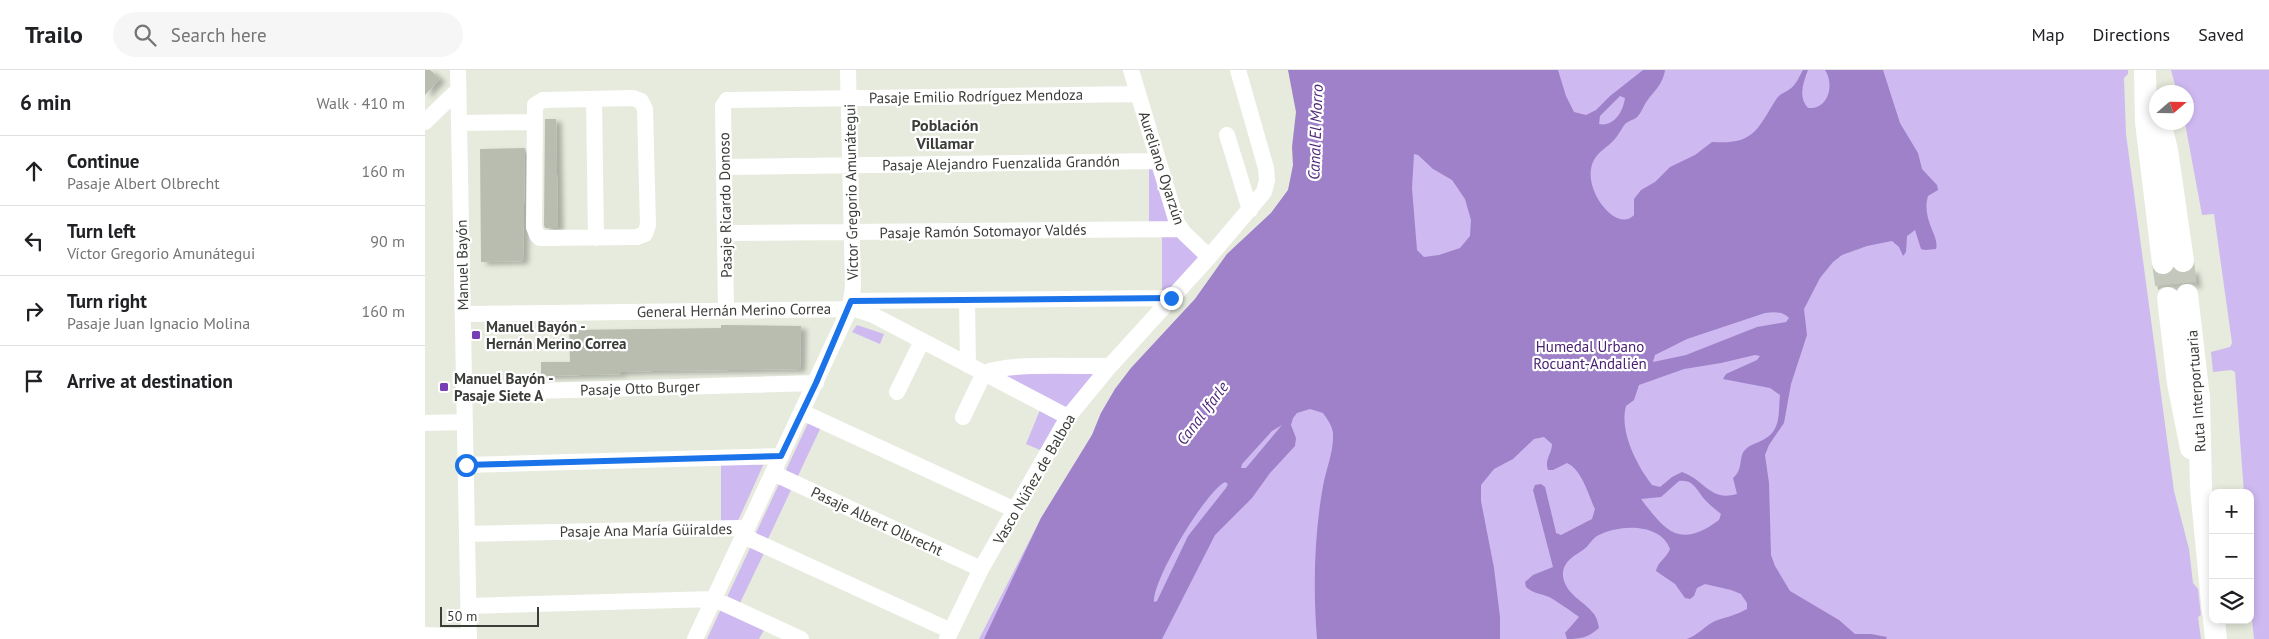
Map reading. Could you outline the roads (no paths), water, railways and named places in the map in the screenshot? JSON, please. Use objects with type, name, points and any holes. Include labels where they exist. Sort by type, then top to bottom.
[{"type":"highway","points":[[2145,72],[2149,85]]},
{"type":"highway","points":[[2145,72],[2146,122],[2173,262],[2167,150],[2162,130]]},
{"type":"highway","name":"Ruta Interportuaria","points":[[2177,296],[2199,398],[2201,488],[2210,579]]},
{"type":"highway","points":[[2214,624],[2216,639]]},
{"type":"street","name":"Manuel Bayón","points":[[458,70],[469,638]]},
{"type":"street","name":"Víctor Gregorio Amunátegui","points":[[695,639],[816,383],[851,304],[852,232],[848,70]]},
{"type":"street","name":"Aureliano Oyarzún","points":[[1131,70],[1175,217],[1181,228],[1209,256]]},
{"type":"street","points":[[1238,70],[1266,168],[1266,185],[1255,204]]},
{"type":"street","points":[[425,122],[458,90]]},
{"type":"street","name":"Pasaje Emilio Rodríguez Mendoza","points":[[725,102],[731,100],[1139,94]]},
{"type":"street","points":[[633,98],[641,101],[645,109],[647,230],[645,234],[637,237],[540,238],[535,232],[534,108],[539,101],[594,99],[633,98]]},
{"type":"street","points":[[594,99],[596,238]]},
{"type":"street","name":"Pasaje Ricardo Donoso","points":[[725,102],[723,106],[726,310]]},
{"type":"street","points":[[459,123],[534,122]]},
{"type":"street","points":[[1227,135],[1255,204]]},
{"type":"street","name":"Pasaje Alejandro Fuenzalida Grandón","points":[[724,166],[1158,161]]},
{"type":"street","name":"Vasco Núñez de Balboa","points":[[949,635],[981,569],[1068,417],[1110,366],[1255,204]]},
{"type":"street","name":"Pasaje Ramón Sotomayor Valdés","points":[[725,233],[1181,228]]},
{"type":"street","points":[[851,304],[967,300],[1171,298]]},
{"type":"street","points":[[967,300],[968,365]]},
{"type":"street","name":"General Hernán Merino Correa","points":[[463,314],[726,310],[851,304],[1068,417]]},
{"type":"street","points":[[897,392],[922,341]]},
{"type":"street","points":[[963,417],[985,373],[1007,368],[1110,366]]},
{"type":"street","name":"Pasaje Otto Burger","points":[[465,393],[816,383]]},
{"type":"street","points":[[802,412],[1015,510]]},
{"type":"street","points":[[425,422],[465,422]]},
{"type":"street","points":[[466,465],[781,456]]},
{"type":"street","name":"Pasaje Albert Olbrecht","points":[[773,473],[981,569]]},
{"type":"street","name":"Pasaje Ana María Güiraldes","points":[[467,534],[739,528],[752,540],[949,635]]},
{"type":"street","points":[[468,606],[714,599],[801,639]]},
{"type":"street","points":[[425,635],[469,638]]},
{"type":"water","points":[[1288,70],[1558,70],[1566,96],[1574,112],[1586,115],[1596,110],[1610,96],[1643,70],[1665,70],[1659,85],[1639,115],[1625,124],[1616,138],[1600,152],[1593,162],[1591,173],[1596,196],[1610,214],[1619,219],[1627,219],[1634,215],[1634,199],[1641,190],[1655,182],[1670,167],[1695,155],[1712,142],[1737,141],[1753,133],[1777,98],[1794,85],[1803,70],[1808,70],[1803,85],[1803,99],[1808,108],[1815,108],[1825,101],[1828,95],[1829,83],[1825,70],[1883,70],[1900,123],[1918,153],[1922,169],[1937,185],[1938,190],[1928,196],[1926,205],[1937,244],[1936,249],[1921,249],[1915,230],[1907,236],[1906,252],[1903,256],[1899,247],[1892,241],[1867,246],[1842,255],[1833,262],[1820,278],[1804,309],[1807,335],[1791,384],[1784,423],[1769,445],[1765,455],[1769,483],[1771,555],[1775,566],[1790,591],[1839,620],[1855,634],[1871,634],[1887,637],[1886,639],[1687,639],[1715,621],[1747,609],[1747,603],[1741,594],[1705,584],[1697,588],[1694,596],[1690,599],[1685,598],[1675,584],[1656,571],[1670,549],[1665,540],[1649,530],[1628,528],[1608,531],[1597,536],[1572,557],[1564,567],[1563,576],[1567,588],[1594,614],[1599,628],[1585,637],[1567,639],[1565,633],[1579,617],[1551,598],[1526,587],[1525,582],[1533,575],[1553,567],[1533,490],[1535,485],[1541,484],[1545,487],[1556,533],[1561,535],[1592,519],[1595,509],[1581,477],[1572,466],[1567,463],[1553,470],[1548,470],[1547,463],[1552,444],[1544,437],[1534,439],[1513,459],[1494,469],[1481,485],[1481,501],[1494,568],[1500,617],[1500,639],[1317,639],[1315,601],[1316,543],[1320,505],[1331,454],[1333,433],[1323,413],[1310,409],[1297,413],[1293,418],[1291,425],[1296,438],[1295,446],[1270,473],[1252,498],[1215,535],[1162,639],[984,639],[1041,518],[1092,435],[1101,413],[1115,389],[1131,368],[1195,299],[1227,254],[1271,213],[1288,190],[1293,165],[1292,147],[1296,112]],"holes":[[[1620,96],[1625,98],[1620,113],[1613,121],[1599,124],[1600,116]],[[1414,154],[1418,155],[1433,169],[1452,180],[1465,199],[1471,220],[1470,236],[1460,248],[1439,255],[1424,257],[1417,250],[1412,188]],[[1765,313],[1781,313],[1789,318],[1786,322],[1757,327],[1686,355],[1653,362],[1655,355],[1687,339]],[[1755,355],[1760,356],[1757,360],[1726,374],[1723,379],[1770,388],[1780,395],[1779,415],[1773,431],[1769,436],[1749,447],[1743,453],[1739,471],[1733,478],[1737,494],[1728,496],[1714,493],[1697,480],[1682,472],[1672,477],[1660,487],[1652,485],[1635,458],[1625,426],[1626,406],[1634,400],[1639,385],[1684,369]],[[1282,425],[1246,468],[1241,468],[1242,464],[1272,431]],[[1679,481],[1684,481],[1692,484],[1706,501],[1721,514],[1719,520],[1705,529],[1694,534],[1684,535],[1666,528],[1641,499],[1661,497]],[[1225,482],[1228,484],[1188,536],[1157,601],[1154,602],[1161,576],[1170,557],[1205,502],[1216,489]]]},
{"type":"tunnel","points":[[2183,261],[2187,295]]},
{"type":"tunnel","points":[[2163,263],[2168,298]]},
{"type":"place","name":"Manuel Bayón - Hernán Merino Correa","points":[[476,335]]},
{"type":"place","name":"Manuel Bayón - Pasaje Siete A","points":[[444,387]]},
{"type":"district","name":"Población Villamar","points":[[945,134]]},
{"type":"water label","name":"Canal El Morro","points":[[1315,132]]},
{"type":"water label","name":"Canal Ifarle","points":[[1202,413]]},
{"type":"park label","name":"Humedal Urbano Rocuant-Andalién","points":[[1590,354]]}]
